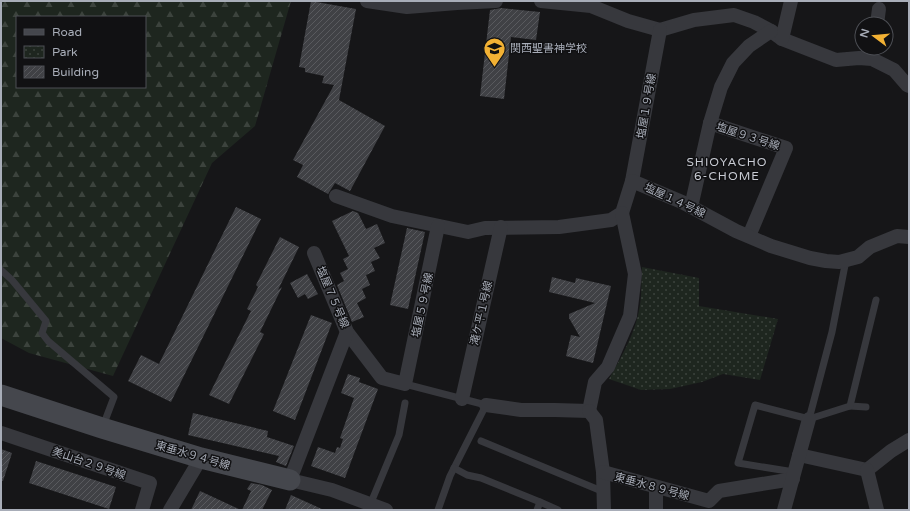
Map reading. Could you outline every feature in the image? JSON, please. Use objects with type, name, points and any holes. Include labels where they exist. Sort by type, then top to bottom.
[{"type":"street","points":[[367,1],[407,7],[496,1]]},
{"type":"street","points":[[541,1],[592,3],[628,21],[660,30],[694,20],[734,15],[754,22],[777,35],[836,60],[859,58],[865,56]]},
{"type":"street","points":[[691,207],[710,123],[721,87],[733,63],[749,46],[777,35],[791,1]]},
{"type":"street","points":[[878,16],[879,9]]},
{"type":"street","name":"塩屋１９号線","points":[[632,181],[660,30]]},
{"type":"street","points":[[877,56],[894,70],[909,86]]},
{"type":"street","name":"塩屋９３号線","points":[[710,123],[786,148],[748,236]]},
{"type":"street","name":"塩屋１４号線","points":[[622,213],[632,181],[691,207],[771,246],[810,258],[839,262],[858,257],[870,247],[897,236],[909,237]]},
{"type":"street","points":[[336,196],[392,216],[468,232],[485,228],[501,227],[559,227],[611,220],[622,213],[635,274],[630,316],[608,367],[596,382],[589,411]]},
{"type":"street","name":"塩屋５９号線","points":[[405,384],[438,226]]},
{"type":"street","name":"滝ケ平１号線","points":[[462,399],[501,227]]},
{"type":"street","name":"塩屋７５号線","points":[[314,253],[347,332],[382,378],[405,384]]},
{"type":"street","points":[[290,480],[347,332]]},
{"type":"street","name":"東垂水９４号線","points":[[1,395],[201,458],[332,490],[369,507],[386,510]]},
{"type":"street","points":[[486,405],[521,410],[589,411]]},
{"type":"street","points":[[589,411],[596,420],[603,472],[604,510]]},
{"type":"street","points":[[784,510],[808,419]]},
{"type":"street","name":"美山台２９号線","points":[[1,433],[150,484],[142,510]]},
{"type":"street","points":[[867,470],[891,451],[909,440]]},
{"type":"street","points":[[799,455],[867,470]]},
{"type":"street","points":[[170,510],[201,458]]},
{"type":"street","points":[[867,470],[877,510]]},
{"type":"street","name":"東垂水８９号線","points":[[603,472],[656,487],[709,506],[719,490],[793,476]]},
{"type":"street","points":[[656,487],[656,510]]},
{"type":"lane","points":[[808,419],[832,332],[846,260]]},
{"type":"lane","points":[[1,270],[12,280],[46,321],[42,333],[48,341],[114,397],[102,428]]},
{"type":"lane","points":[[850,406],[876,300]]},
{"type":"lane","points":[[405,384],[486,405],[454,468],[438,510]]},
{"type":"lane","points":[[369,507],[399,435],[405,403]]},
{"type":"lane","points":[[793,476],[738,463],[755,405],[808,419],[850,406],[866,407]]},
{"type":"lane","points":[[481,441],[604,492]]},
{"type":"lane","points":[[454,468],[467,475],[485,479],[558,510]]},
{"type":"lane","points":[[537,510],[540,502]]},
{"type":"green space","points":[[1,1],[291,1],[255,126],[212,163],[113,376],[29,353],[1,338]]},
{"type":"green space","points":[[642,267],[699,278],[699,306],[778,319],[760,380],[723,374],[702,382],[670,389],[641,390],[609,379],[628,344],[638,315],[641,300]]},
{"type":"building","points":[[311,1],[356,9],[339,100],[385,126],[350,191],[335,183],[328,194],[297,177],[303,165],[293,160],[334,85],[322,83],[324,76],[305,72],[305,68],[299,67]]},
{"type":"building","name":"関西聖書神学校","points":[[501,8],[540,12],[536,40],[511,37],[504,99],[480,96],[490,10]]},
{"type":"building","points":[[236,207],[261,219],[171,402],[128,381],[141,355],[159,364]]},
{"type":"building","points":[[353,211],[358,213],[366,229],[377,224],[385,243],[374,248],[380,258],[371,262],[375,271],[366,275],[370,285],[362,289],[366,298],[357,303],[364,317],[352,322],[337,285],[344,281],[340,273],[348,269],[343,259],[349,256],[332,221]]},
{"type":"building","points":[[407,228],[425,232],[408,309],[390,305]]},
{"type":"building","points":[[280,237],[299,247],[278,290],[282,287],[260,332],[264,334],[229,404],[209,395],[251,311],[247,309],[258,287],[256,285]]},
{"type":"building","points":[[307,274],[318,294],[308,299],[305,294],[298,298],[290,283]]},
{"type":"building","points":[[552,277],[575,283],[576,278],[611,286],[593,363],[566,356],[571,335],[580,337],[569,318],[569,314],[595,303],[549,292]]},
{"type":"building","points":[[311,315],[332,323],[295,420],[273,411]]},
{"type":"building","points":[[348,374],[360,378],[359,382],[378,389],[345,478],[311,466],[318,447],[335,453],[337,447],[340,448],[343,439],[340,438],[354,398],[341,393]]},
{"type":"building","points":[[193,413],[268,431],[267,437],[294,446],[286,466],[276,462],[279,456],[188,435]]},
{"type":"building","points":[[1,449],[12,453],[3,481],[1,481]]},
{"type":"building","points":[[36,461],[116,487],[109,509],[29,483]]},
{"type":"building","points":[[251,483],[262,485],[272,490],[262,510],[242,510],[251,491],[247,489]]},
{"type":"building","points":[[200,491],[241,510],[191,510]]},
{"type":"building","points":[[291,495],[324,510],[285,510]]},
{"type":"place","name":"関西聖書神学校","points":[[495,68]]},
{"type":"district","name":"SHIOYACHO 6-CHOME","points":[[727,169]]}]
